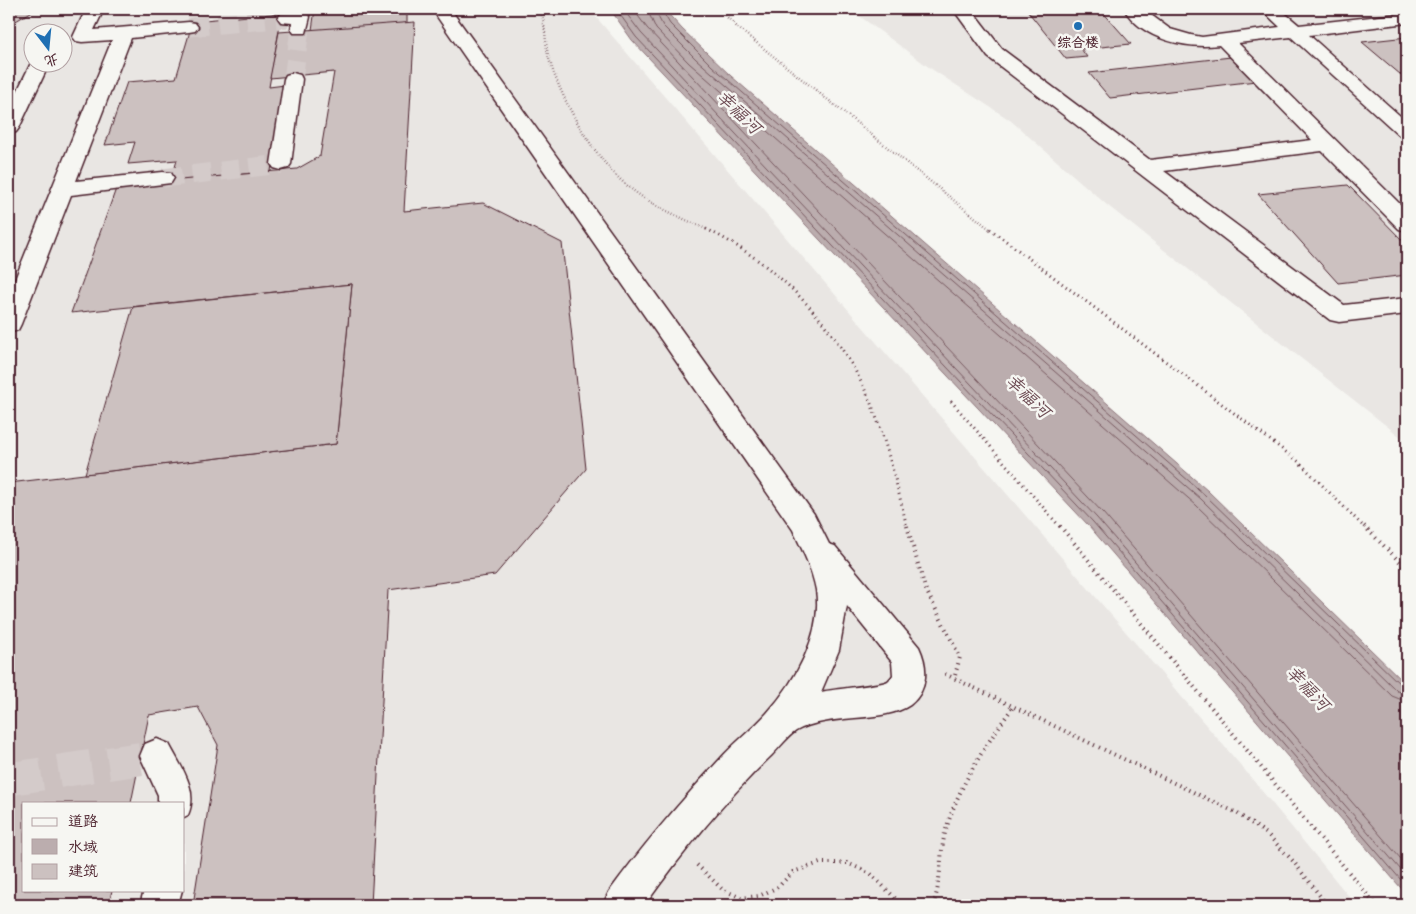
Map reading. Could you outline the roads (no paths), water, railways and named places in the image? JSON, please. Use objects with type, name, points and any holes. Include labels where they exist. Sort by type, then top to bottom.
[{"type":"street","points":[[72,38],[95,9]]},
{"type":"street","points":[[446,9],[444,12],[447,18],[804,523],[823,566],[832,600],[826,636],[815,672],[782,721],[736,768],[654,860],[622,905]]},
{"type":"street","points":[[962,9],[995,53],[1339,314],[1407,306]]},
{"type":"street","points":[[1133,9],[1151,27],[1182,40],[1202,42],[1407,18]]},
{"type":"street","points":[[1270,9],[1407,132]]},
{"type":"street","points":[[72,38],[188,27]]},
{"type":"street","points":[[9,324],[17,281],[63,188],[124,33]]},
{"type":"street","points":[[1223,39],[1407,224]]},
{"type":"street","points":[[9,128],[36,72]]},
{"type":"street","points":[[281,164],[293,79]]},
{"type":"street","points":[[1145,167],[1328,144]]},
{"type":"street","points":[[63,188],[163,178]]},
{"type":"street","points":[[782,721],[810,710],[846,702],[876,700],[898,694],[910,679],[908,657],[811,540]]},
{"type":"street","points":[[157,756],[175,793],[176,802]]},
{"type":"street","points":[[159,905],[162,892]]},
{"type":"water","name":"幸福河","points":[[610,9],[664,9],[731,76],[1208,491],[1407,685],[1407,895],[1089,526],[632,40]]},
{"type":"tunnel","points":[[189,27],[287,18]]},
{"type":"tunnel","points":[[293,79],[300,29]]},
{"type":"tunnel","points":[[163,178],[281,164]]},
{"type":"tunnel","points":[[9,779],[157,756]]},
{"type":"place","name":"综合楼","points":[[1078,26]]}]
